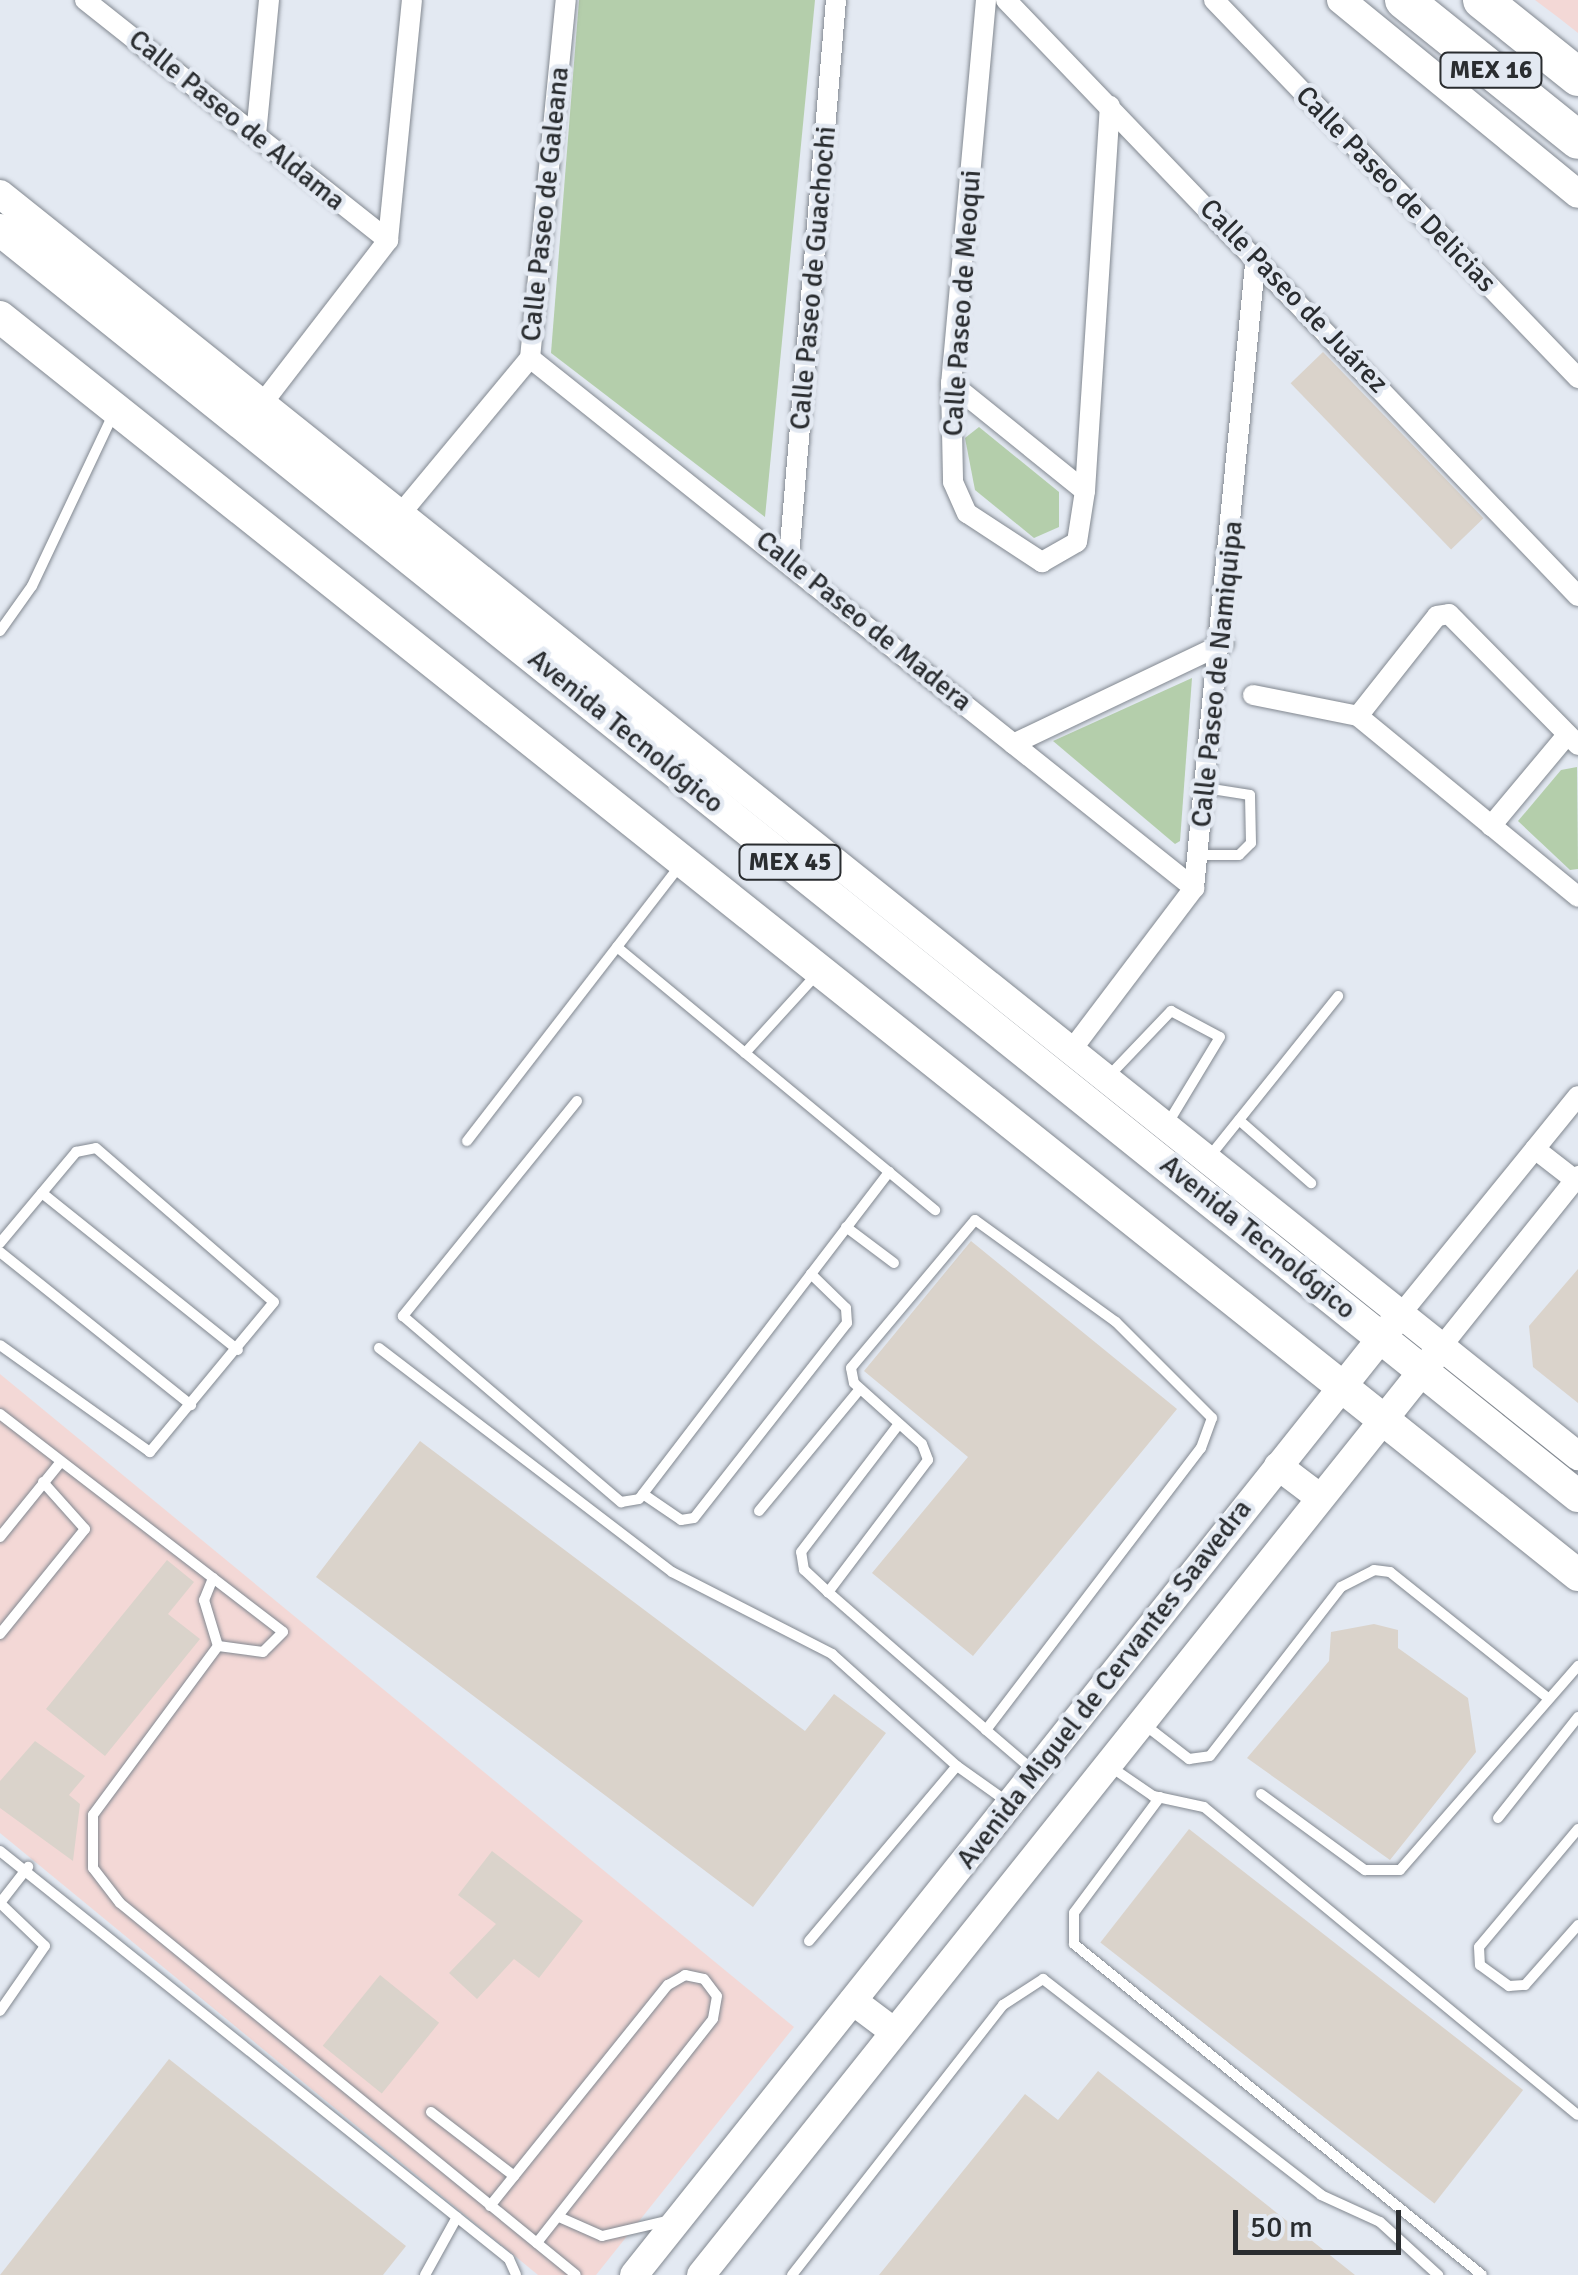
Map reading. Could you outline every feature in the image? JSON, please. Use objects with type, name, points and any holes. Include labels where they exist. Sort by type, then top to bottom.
[{"type":"highway","name":"MEX 16","points":[[1404,0],[1578,140]]},
{"type":"highway","name":"MEX 16","points":[[1482,0],[1578,76]]},
{"type":"main road","name":"Avenida Tecnológico","points":[[0,230],[253,416],[392,525],[1432,1358],[1578,1496]]},
{"type":"main road","name":"MEX 45","points":[[0,317],[683,862],[823,968],[1340,1388],[1578,1575]]},
{"type":"street","name":"Calle Paseo de Aldama","points":[[85,0],[388,240]]},
{"type":"street","points":[[114,22],[116,0]]},
{"type":"street","points":[[256,136],[268,0]]},
{"type":"street","points":[[0,194],[253,416],[388,240],[412,0]]},
{"type":"street","name":"Calle Paseo de Galeana","points":[[392,525],[530,358],[566,0]]},
{"type":"street","name":"Calle Paseo de Guachochi","points":[[789,557],[836,0]]},
{"type":"street","name":"Calle Paseo de Meoqui","points":[[986,0],[950,384],[953,482],[966,513],[1032,560],[1053,560],[1077,542],[1085,491],[1110,106]]},
{"type":"street","name":"Calle Paseo de Juárez","points":[[1006,0],[1256,255],[1578,596]]},
{"type":"street","name":"Calle Paseo de Delicias","points":[[1214,0],[1578,378]]},
{"type":"street","points":[[1341,0],[1578,194]]},
{"type":"street","name":"Calle Paseo de Namiquipa","points":[[1194,888],[1223,644],[1256,255]]},
{"type":"street","name":"Calle Paseo de Madera","points":[[530,358],[789,557],[1013,744],[1194,888]]},
{"type":"street","points":[[950,384],[1085,491]]},
{"type":"street","points":[[392,525],[1105,1080],[1206,1161],[1391,1326]]},
{"type":"street","points":[[1358,716],[1437,616],[1449,614],[1572,740],[1491,826]]},
{"type":"street","points":[[1013,744],[1223,644]]},
{"type":"street","points":[[1253,694],[1358,716],[1578,897]]},
{"type":"street","points":[[1070,1052],[1194,888]]},
{"type":"street","name":"Avenida Miguel de Cervantes Saavedra","points":[[634,2275],[1340,1388],[1578,1096]]},
{"type":"street","points":[[1534,1149],[1576,1178]]},
{"type":"street","name":"Avenida Miguel de Cervantes Saavedra","points":[[701,2275],[1576,1178]]},
{"type":"street","points":[[1432,1358],[1578,1456]]},
{"type":"street","points":[[1278,1466],[1320,1496]]},
{"type":"street","points":[[853,2001],[893,2031]]},
{"type":"lane","points":[[0,632],[32,586],[116,410]]},
{"type":"lane","points":[[1198,855],[1239,855],[1252,843],[1250,796],[1206,788]]},
{"type":"lane","points":[[467,1140],[683,862]]},
{"type":"lane","points":[[617,948],[935,1210]]},
{"type":"lane","points":[[746,1053],[823,968]]},
{"type":"lane","points":[[1206,1161],[1338,996]]},
{"type":"lane","points":[[1105,1080],[1170,1010],[1220,1037],[1220,1049],[1164,1128]]},
{"type":"lane","points":[[577,1101],[404,1316],[621,1502],[643,1494],[889,1172]]},
{"type":"lane","points":[[1238,1120],[1312,1183]]},
{"type":"lane","points":[[0,1243],[76,1152],[96,1148],[268,1290],[272,1309],[154,1450],[137,1451],[0,1345]]},
{"type":"lane","points":[[42,1193],[238,1350]]},
{"type":"lane","points":[[828,1592],[928,1460],[899,1424],[860,1388],[854,1364],[968,1224],[983,1220],[1116,1322],[1212,1418],[1201,1448],[986,1730]]},
{"type":"lane","points":[[846,1227],[894,1263]]},
{"type":"lane","points":[[0,1252],[191,1406]]},
{"type":"lane","points":[[643,1494],[681,1520],[694,1518],[847,1323],[846,1308],[811,1274]]},
{"type":"lane","points":[[379,1348],[672,1572],[832,1654],[957,1766],[1010,1804]]},
{"type":"lane","points":[[759,1511],[860,1388]]},
{"type":"lane","points":[[0,1414],[282,1632],[263,1652],[218,1646]]},
{"type":"lane","points":[[899,1424],[801,1552],[804,1570],[1035,1772]]},
{"type":"lane","points":[[0,1537],[60,1463]]},
{"type":"lane","points":[[0,1634],[85,1529],[44,1482]]},
{"type":"lane","points":[[1140,1722],[1190,1759],[1210,1756],[1341,1587],[1374,1570],[1390,1572],[1549,1699]]},
{"type":"lane","points":[[214,1578],[205,1608],[218,1646]]},
{"type":"lane","points":[[218,1646],[92,1815],[92,1868],[120,1903],[576,2275]]},
{"type":"lane","points":[[1261,1794],[1365,1870],[1389,1874],[1578,1666]]},
{"type":"lane","points":[[1498,1818],[1578,1717]]},
{"type":"lane","points":[[1106,1764],[1160,1797],[1204,1806],[1578,2116]]},
{"type":"lane","points":[[809,1940],[957,1766]]},
{"type":"lane","points":[[1160,1797],[1074,1913],[1074,1944],[1482,2275]]},
{"type":"lane","points":[[1578,1829],[1479,1948],[1480,1965],[1509,1986],[1526,1986],[1578,1925]]},
{"type":"lane","points":[[0,1850],[28,1868],[457,2217],[516,2275]]},
{"type":"lane","points":[[0,2011],[45,1946],[0,1903],[28,1868]]},
{"type":"lane","points":[[490,2206],[668,1984],[685,1975],[704,1979],[718,1996],[713,2019],[537,2244]]},
{"type":"lane","points":[[792,2275],[1004,2006],[1043,1979],[1321,2195],[1380,2222],[1438,2275]]},
{"type":"lane","points":[[431,2112],[514,2176]]},
{"type":"lane","points":[[559,2216],[602,2236],[680,2217]]},
{"type":"lane","points":[[425,2275],[457,2217]]},
{"type":"shaded area","points":[[1535,0],[1578,0],[1578,33],[1559,18]]},
{"type":"shaded area","points":[[0,1374],[794,2027],[596,2275],[538,2275],[0,1833]]},
{"type":"green space","points":[[579,0],[815,0],[765,517],[551,353]]},
{"type":"green space","points":[[979,427],[1059,492],[1059,527],[1034,538],[975,490],[965,438]]},
{"type":"green space","points":[[1192,678],[1180,841],[1175,844],[1053,741]]},
{"type":"green space","points":[[1577,767],[1578,869],[1570,870],[1518,821],[1561,770]]},
{"type":"building","points":[[1323,352],[1483,518],[1451,549],[1291,383]]},
{"type":"building","points":[[971,1241],[1177,1409],[973,1656],[872,1573],[968,1457],[864,1371]]},
{"type":"building","points":[[1578,1269],[1578,1403],[1533,1367],[1529,1326]]},
{"type":"building","points":[[420,1441],[805,1731],[834,1694],[886,1733],[753,1907],[316,1577]]},
{"type":"building","points":[[167,1560],[194,1582],[168,1614],[200,1639],[105,1756],[46,1709]]},
{"type":"building","points":[[1374,1624],[1398,1630],[1398,1648],[1468,1698],[1476,1752],[1390,1860],[1247,1758],[1329,1661],[1331,1632]]},
{"type":"building","points":[[35,1741],[85,1776],[69,1795],[80,1804],[73,1861],[0,1808],[0,1781]]},
{"type":"building","points":[[1189,1829],[1523,2090],[1434,2204],[1100,1942]]},
{"type":"building","points":[[492,1851],[583,1921],[539,1978],[514,1959],[477,1999],[449,1973],[496,1924],[458,1895]]},
{"type":"building","points":[[380,1975],[439,2023],[382,2094],[323,2046]]},
{"type":"building","points":[[169,2059],[406,2246],[383,2275],[0,2275]]},
{"type":"building","points":[[1098,2071],[1355,2275],[879,2275],[1025,2094],[1058,2120]]}]
